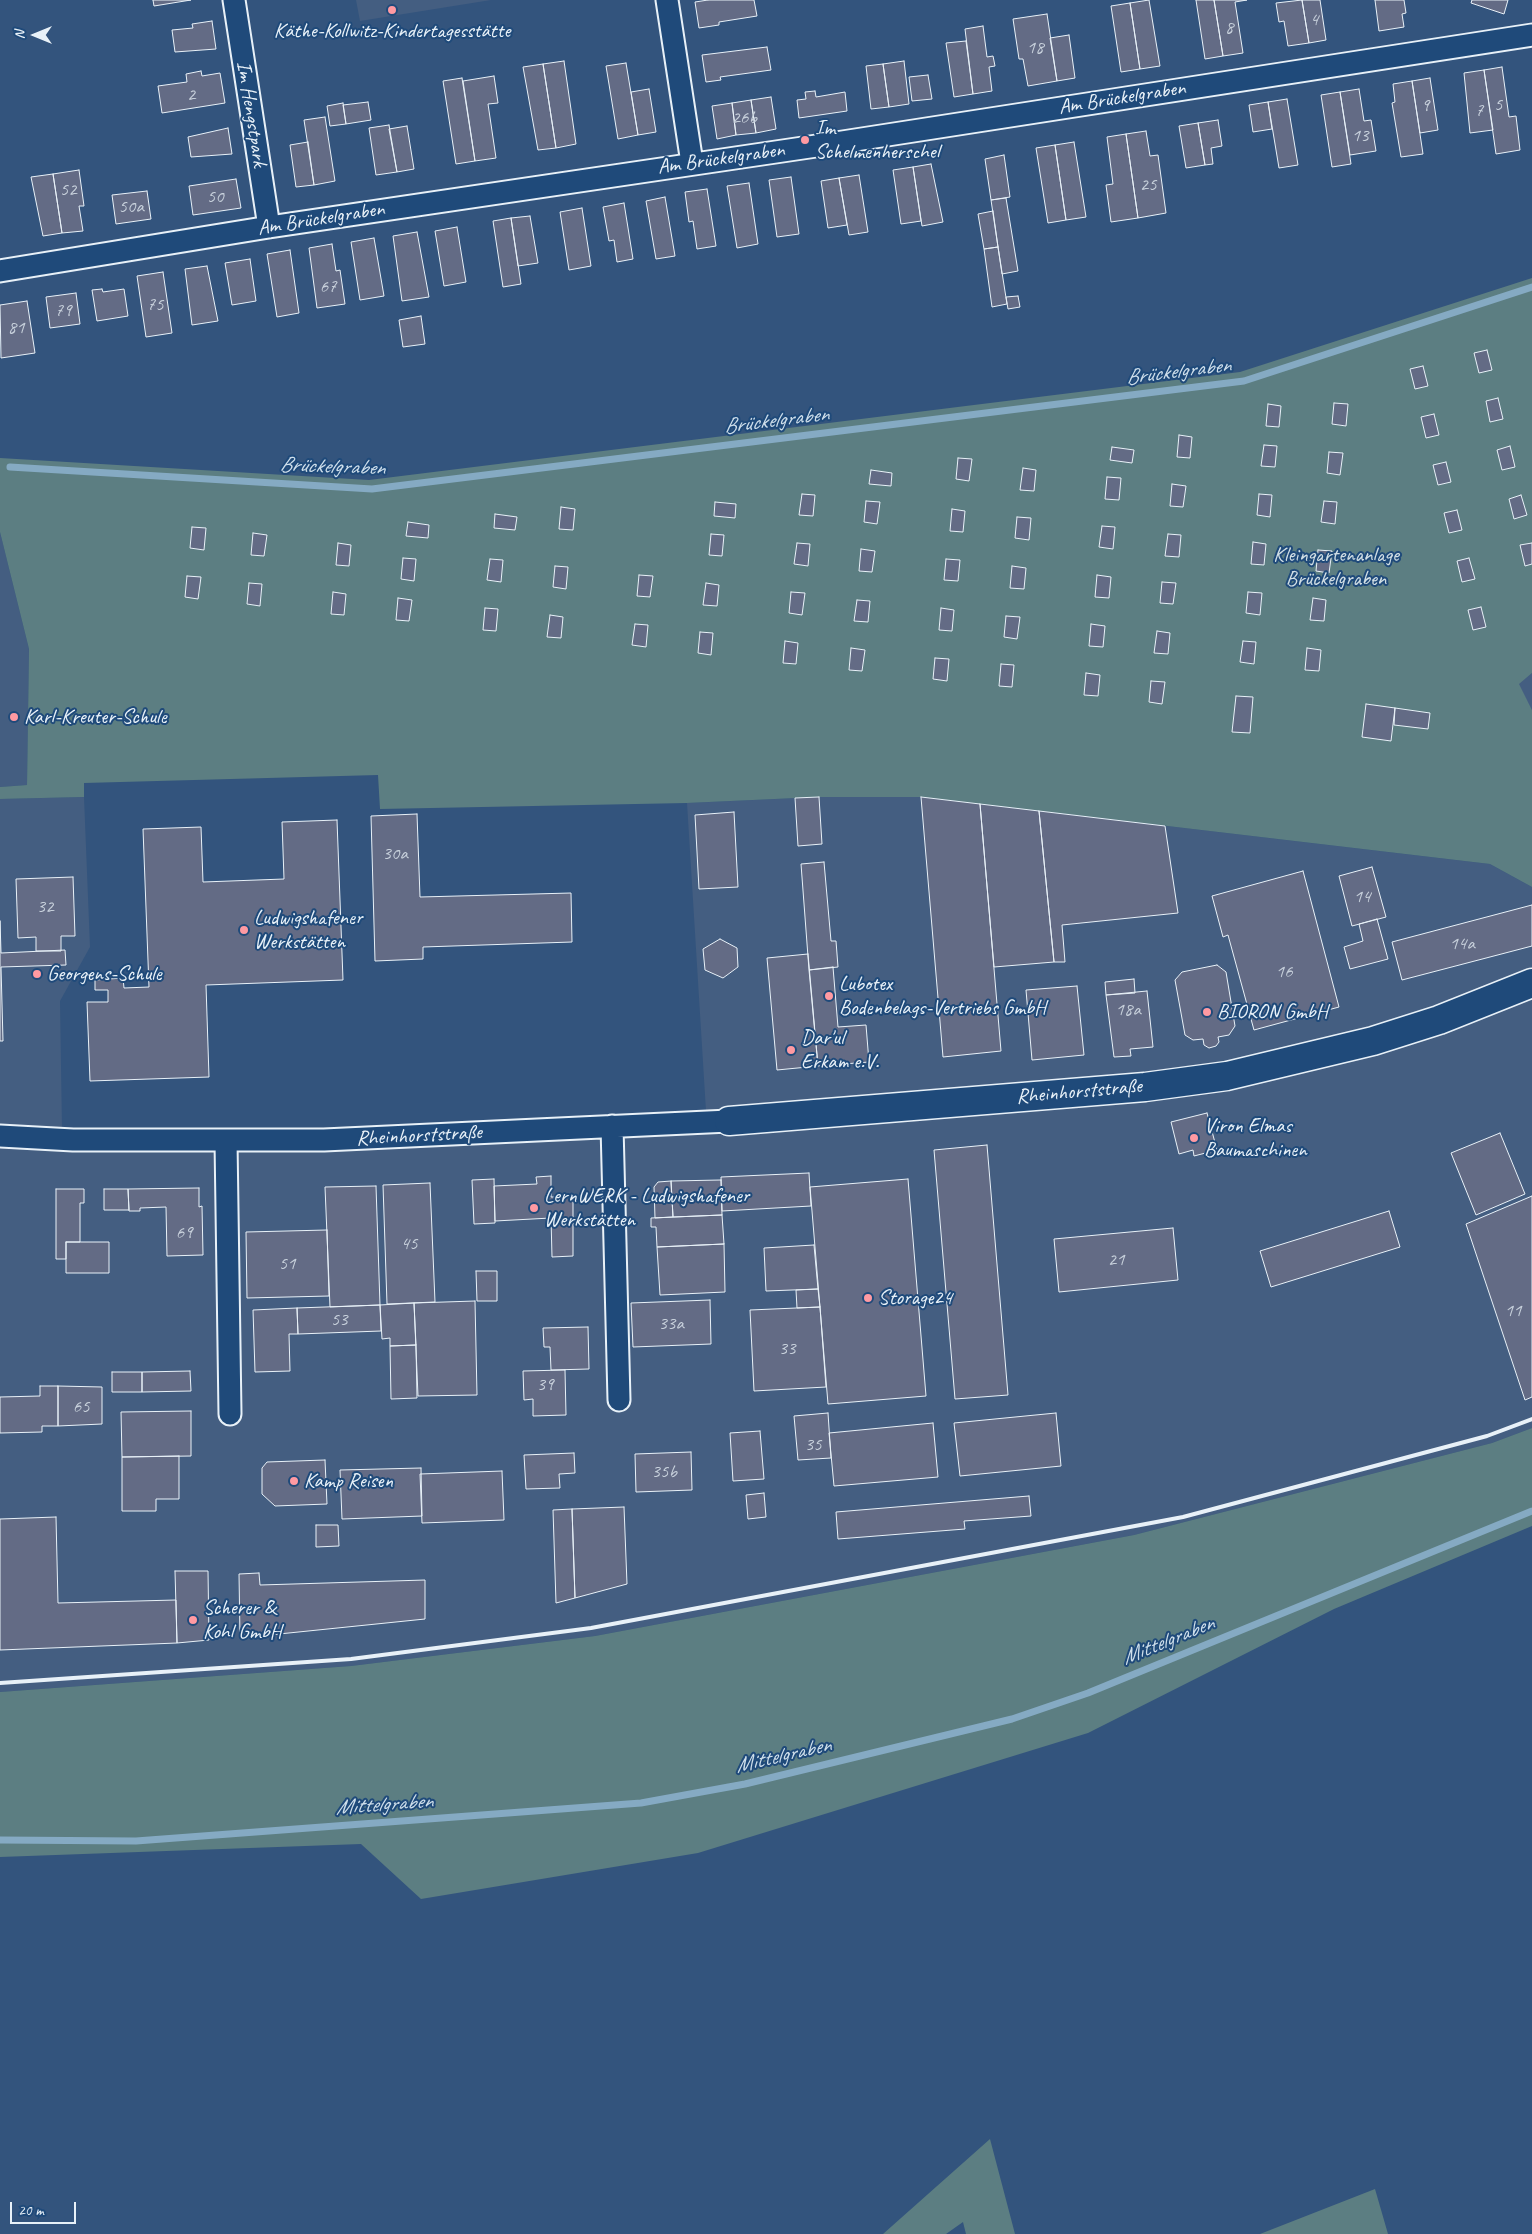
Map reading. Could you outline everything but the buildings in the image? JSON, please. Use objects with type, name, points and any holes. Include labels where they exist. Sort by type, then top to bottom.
[{"type":"street","name":"Im Hengstpark","points":[[234,0],[269,227]]},
{"type":"street","points":[[667,0],[692,163]]},
{"type":"street","name":"Am Brückelgraben","points":[[0,271],[269,227],[823,145],[1532,35]]},
{"type":"street","name":"Rheinhorststraße","points":[[0,1136],[73,1140],[324,1140],[729,1121],[1145,1087],[1227,1076],[1373,1041],[1439,1020],[1532,983]]},
{"type":"street","points":[[612,1126],[619,1400]]},
{"type":"street","points":[[226,1141],[230,1414]]},
{"type":"shaded area","name":"Käthe-Kollwitz-Kindertagesstätte","points":[[356,0],[491,0],[360,21]]},
{"type":"shaded area","name":"Karl-Kreuter-Schule","points":[[0,532],[29,649],[27,785],[0,787]]},
{"type":"shaded area","points":[[1532,673],[1532,710],[1518,684]]},
{"type":"shaded area","points":[[84,797],[90,947],[60,1001],[62,1129],[227,1130],[436,1124],[706,1111],[687,803],[819,797],[921,797],[1490,864],[1532,887],[1532,1428],[1492,1443],[1134,1535],[595,1636],[351,1666],[0,1692],[0,799]]},
{"type":"green space","name":"Kleingartenanlage Brückelgraben","points":[[1532,278],[1532,673],[1519,684],[1532,710],[1532,887],[1490,864],[921,797],[819,797],[687,803],[380,809],[378,775],[84,783],[84,797],[0,799],[0,787],[27,785],[29,649],[0,532],[0,458],[369,480],[1240,372]]},
{"type":"green space","points":[[1532,1428],[1532,1526],[1334,1609],[1088,1733],[698,1853],[421,1899],[361,1844],[0,1857],[0,1692],[351,1666],[595,1636],[1134,1535],[1492,1443]]},
{"type":"green space","points":[[990,2139],[1015,2234],[966,2234],[963,2222],[946,2234],[883,2234]]},
{"type":"green space","points":[[1375,2189],[1388,2234],[1260,2234]]},
{"type":"waterway","name":"Brückelgraben","points":[[10,467],[372,489],[1244,381],[1532,287]]},
{"type":"waterway","name":"Mittelgraben","points":[[0,1840],[136,1841],[641,1803],[745,1784],[1012,1719],[1088,1693],[1532,1511]]},
{"type":"railway","points":[[0,1683],[351,1659],[591,1628],[1183,1517],[1487,1436],[1532,1419]]},
{"type":"place","name":"Käthe-Kollwitz-Kindertagesstätte","points":[[392,10]]},
{"type":"place","name":"Im Schelmenherschel","points":[[805,140]]},
{"type":"place","name":"Karl-Kreuter-Schule","points":[[14,717]]},
{"type":"place","name":"Ludwigshafener Werkstätten","points":[[244,930]]},
{"type":"place","name":"Georgens-Schule","points":[[37,974]]},
{"type":"place","name":"Lubotex Bodenbelags-Vertriebs GmbH","points":[[829,996]]},
{"type":"place","name":"BIORON GmbH","points":[[1207,1012]]},
{"type":"place","name":"Dar'ul Erkam e.V.","points":[[791,1050]]},
{"type":"place","name":"Viron Elmas Baumaschinen","points":[[1194,1138]]},
{"type":"place","name":"LernWERK - Ludwigshafener Werkstätten","points":[[534,1208]]},
{"type":"place","name":"Storage24","points":[[868,1298]]},
{"type":"place","name":"Kamp Reisen","points":[[294,1481]]},
{"type":"place","name":"Scherer & Kohl GmbH","points":[[193,1620]]}]
